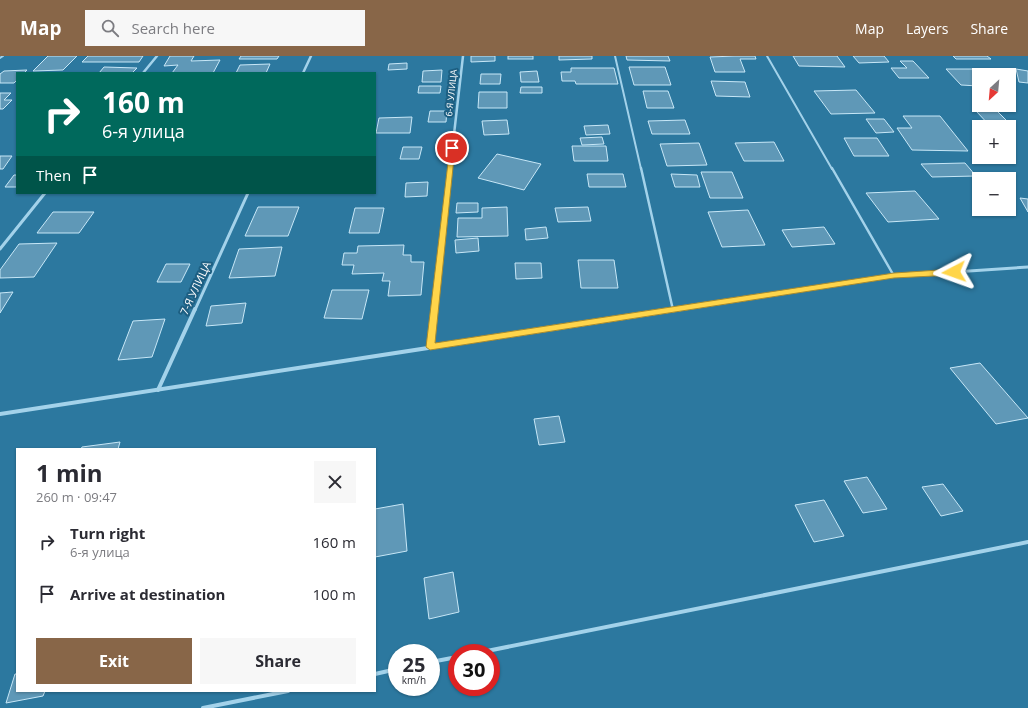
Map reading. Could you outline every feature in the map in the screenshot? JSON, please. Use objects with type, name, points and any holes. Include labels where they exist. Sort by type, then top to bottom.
[{"type":"street","points":[[144,72],[156,56]]},
{"type":"street","points":[[303,72],[311,56]]},
{"type":"street","name":"6-Я УЛИЦА","points":[[430,347],[463,56]]},
{"type":"street","points":[[0,249],[44,194]]},
{"type":"street","name":"7-Я УЛИЦА","points":[[158,390],[248,194]]},
{"type":"street","points":[[0,414],[894,276],[1028,267]]},
{"type":"lane","points":[[615,56],[673,310]]},
{"type":"lane","points":[[766,56],[894,276]]},
{"type":"lane","points":[[500,648],[1028,542]]},
{"type":"lane","points":[[376,674],[388,671]]},
{"type":"lane","points":[[203,708],[283,692]]},
{"type":"shaded area","points":[[0,56],[1028,56],[1028,708],[0,708]]},
{"type":"building","points":[[48,56],[77,56],[63,70],[33,71]]},
{"type":"building","points":[[88,56],[143,56],[139,62],[82,62]]},
{"type":"building","points":[[170,56],[194,56],[191,61],[220,60],[214,72],[173,72],[178,65],[164,66]]},
{"type":"building","points":[[241,56],[279,56],[277,59],[239,59]]},
{"type":"building","points":[[471,56],[495,56],[495,61],[471,62]]},
{"type":"building","points":[[508,56],[533,56],[533,59],[508,59]]},
{"type":"building","points":[[559,56],[592,56],[592,59],[559,60]]},
{"type":"building","points":[[626,56],[668,56],[670,61],[627,60]]},
{"type":"building","points":[[755,56],[756,59],[740,59],[745,72],[715,72],[710,57]]},
{"type":"building","points":[[793,56],[837,56],[845,67],[799,66]]},
{"type":"building","points":[[853,56],[884,56],[889,62],[859,63]]},
{"type":"building","points":[[953,56],[987,56],[991,59],[956,59]]},
{"type":"building","points":[[900,61],[913,61],[929,78],[899,78],[891,68],[907,68]]},
{"type":"building","points":[[407,63],[407,69],[388,70],[389,64]]},
{"type":"building","points":[[270,64],[266,72],[236,72],[240,65]]},
{"type":"building","points":[[104,67],[137,68],[133,72],[100,72]]},
{"type":"building","points":[[629,67],[665,67],[671,85],[634,85]]},
{"type":"building","points":[[571,68],[614,68],[618,84],[576,84],[575,81],[562,81],[561,72],[571,72]]},
{"type":"building","points":[[946,69],[972,69],[972,86],[961,85]]},
{"type":"building","points":[[1016,69],[1028,71],[1028,83],[1019,82]]},
{"type":"building","points":[[27,70],[25,72],[16,72],[16,81],[14,83],[0,83],[0,74],[4,71]]},
{"type":"building","points":[[442,70],[441,82],[422,82],[423,71]]},
{"type":"building","points":[[537,71],[539,82],[521,82],[520,72]]},
{"type":"building","points":[[481,74],[501,74],[500,84],[480,84]]},
{"type":"building","points":[[711,81],[745,82],[750,97],[716,96]]},
{"type":"building","points":[[419,86],[441,86],[440,93],[418,93]]},
{"type":"building","points":[[521,87],[542,87],[542,93],[520,93]]},
{"type":"building","points":[[856,90],[875,113],[831,114],[814,91]]},
{"type":"building","points":[[643,91],[668,91],[674,108],[647,108]]},
{"type":"building","points":[[479,92],[507,92],[507,108],[478,108]]},
{"type":"building","points":[[0,93],[11,93],[4,100],[12,100],[3,109],[0,109]]},
{"type":"building","points":[[430,111],[447,111],[446,122],[428,122]]},
{"type":"building","points":[[977,112],[998,112],[1006,120],[984,120]]},
{"type":"building","points":[[903,116],[940,116],[968,151],[912,150],[897,128],[912,128]]},
{"type":"building","points":[[412,117],[410,133],[376,133],[379,118]]},
{"type":"building","points":[[866,119],[884,119],[894,132],[876,133]]},
{"type":"building","points":[[507,120],[509,134],[484,135],[482,121]]},
{"type":"building","points":[[685,120],[690,134],[652,134],[648,121]]},
{"type":"building","points":[[608,125],[610,134],[586,135],[584,126]]},
{"type":"building","points":[[602,137],[604,144],[582,145],[580,138]]},
{"type":"building","points":[[844,138],[877,138],[889,156],[854,156]]},
{"type":"building","points":[[774,142],[784,161],[744,161],[735,143]]},
{"type":"building","points":[[699,143],[707,165],[667,166],[660,144]]},
{"type":"building","points":[[572,146],[606,146],[608,161],[574,161]]},
{"type":"building","points":[[403,147],[422,147],[419,159],[400,159]]},
{"type":"building","points":[[497,154],[541,164],[524,190],[478,178]]},
{"type":"building","points":[[0,156],[12,156],[3,169],[0,169]]},
{"type":"building","points":[[965,163],[973,172],[972,176],[932,177],[921,164]]},
{"type":"building","points":[[701,172],[732,172],[743,198],[710,198]]},
{"type":"building","points":[[587,174],[623,174],[626,187],[589,187]]},
{"type":"building","points":[[671,174],[697,175],[700,187],[675,187]]},
{"type":"building","points":[[14,175],[16,175],[16,187],[5,187]]},
{"type":"building","points":[[428,182],[427,196],[405,197],[406,183]]},
{"type":"building","points":[[915,191],[939,219],[888,222],[866,193]]},
{"type":"building","points":[[1020,198],[1028,199],[1028,212]]},
{"type":"building","points":[[457,203],[478,203],[478,212],[456,213]]},
{"type":"building","points":[[258,207],[299,207],[288,236],[245,236]]},
{"type":"building","points":[[507,207],[508,236],[457,237],[458,218],[482,218],[482,208]]},
{"type":"building","points":[[588,207],[591,221],[558,222],[555,208]]},
{"type":"building","points":[[355,208],[384,208],[379,233],[349,233]]},
{"type":"building","points":[[748,210],[765,245],[722,247],[708,212]]},
{"type":"building","points":[[53,212],[94,212],[79,233],[37,233]]},
{"type":"building","points":[[546,227],[548,238],[526,240],[525,229]]},
{"type":"building","points":[[824,227],[835,244],[792,247],[782,230]]},
{"type":"building","points":[[478,238],[479,251],[456,253],[455,240]]},
{"type":"building","points":[[57,243],[34,277],[0,278],[0,270],[19,244]]},
{"type":"building","points":[[404,245],[403,255],[411,255],[411,262],[424,262],[421,295],[388,296],[390,281],[382,281],[384,273],[352,274],[354,265],[342,265],[344,253],[357,253],[358,246]]},
{"type":"building","points":[[282,247],[275,276],[229,278],[239,249]]},
{"type":"building","points":[[578,260],[614,260],[618,288],[581,288]]},
{"type":"building","points":[[515,263],[541,263],[542,278],[516,279]]},
{"type":"building","points":[[166,264],[190,264],[181,282],[157,282]]},
{"type":"building","points":[[332,290],[369,290],[362,319],[324,318]]},
{"type":"building","points":[[13,292],[0,313],[0,293]]},
{"type":"building","points":[[246,303],[242,323],[206,326],[211,306]]},
{"type":"building","points":[[165,319],[152,357],[118,360],[133,321]]},
{"type":"building","points":[[980,363],[1028,418],[996,424],[950,368]]},
{"type":"building","points":[[559,416],[565,442],[539,445],[534,419]]},
{"type":"building","points":[[120,442],[118,448],[82,447]]},
{"type":"building","points":[[867,477],[887,509],[863,513],[844,481]]},
{"type":"building","points":[[943,484],[963,511],[941,516],[922,487]]},
{"type":"building","points":[[824,500],[844,536],[814,542],[795,505]]},
{"type":"building","points":[[403,504],[407,551],[376,557],[376,509]]},
{"type":"building","points":[[453,572],[459,612],[429,619],[424,578]]},
{"type":"building","points":[[15,674],[16,692],[45,692],[43,696],[6,703]]},
{"type":"route","points":[[452,148],[430,347],[894,276],[954,272]]}]
